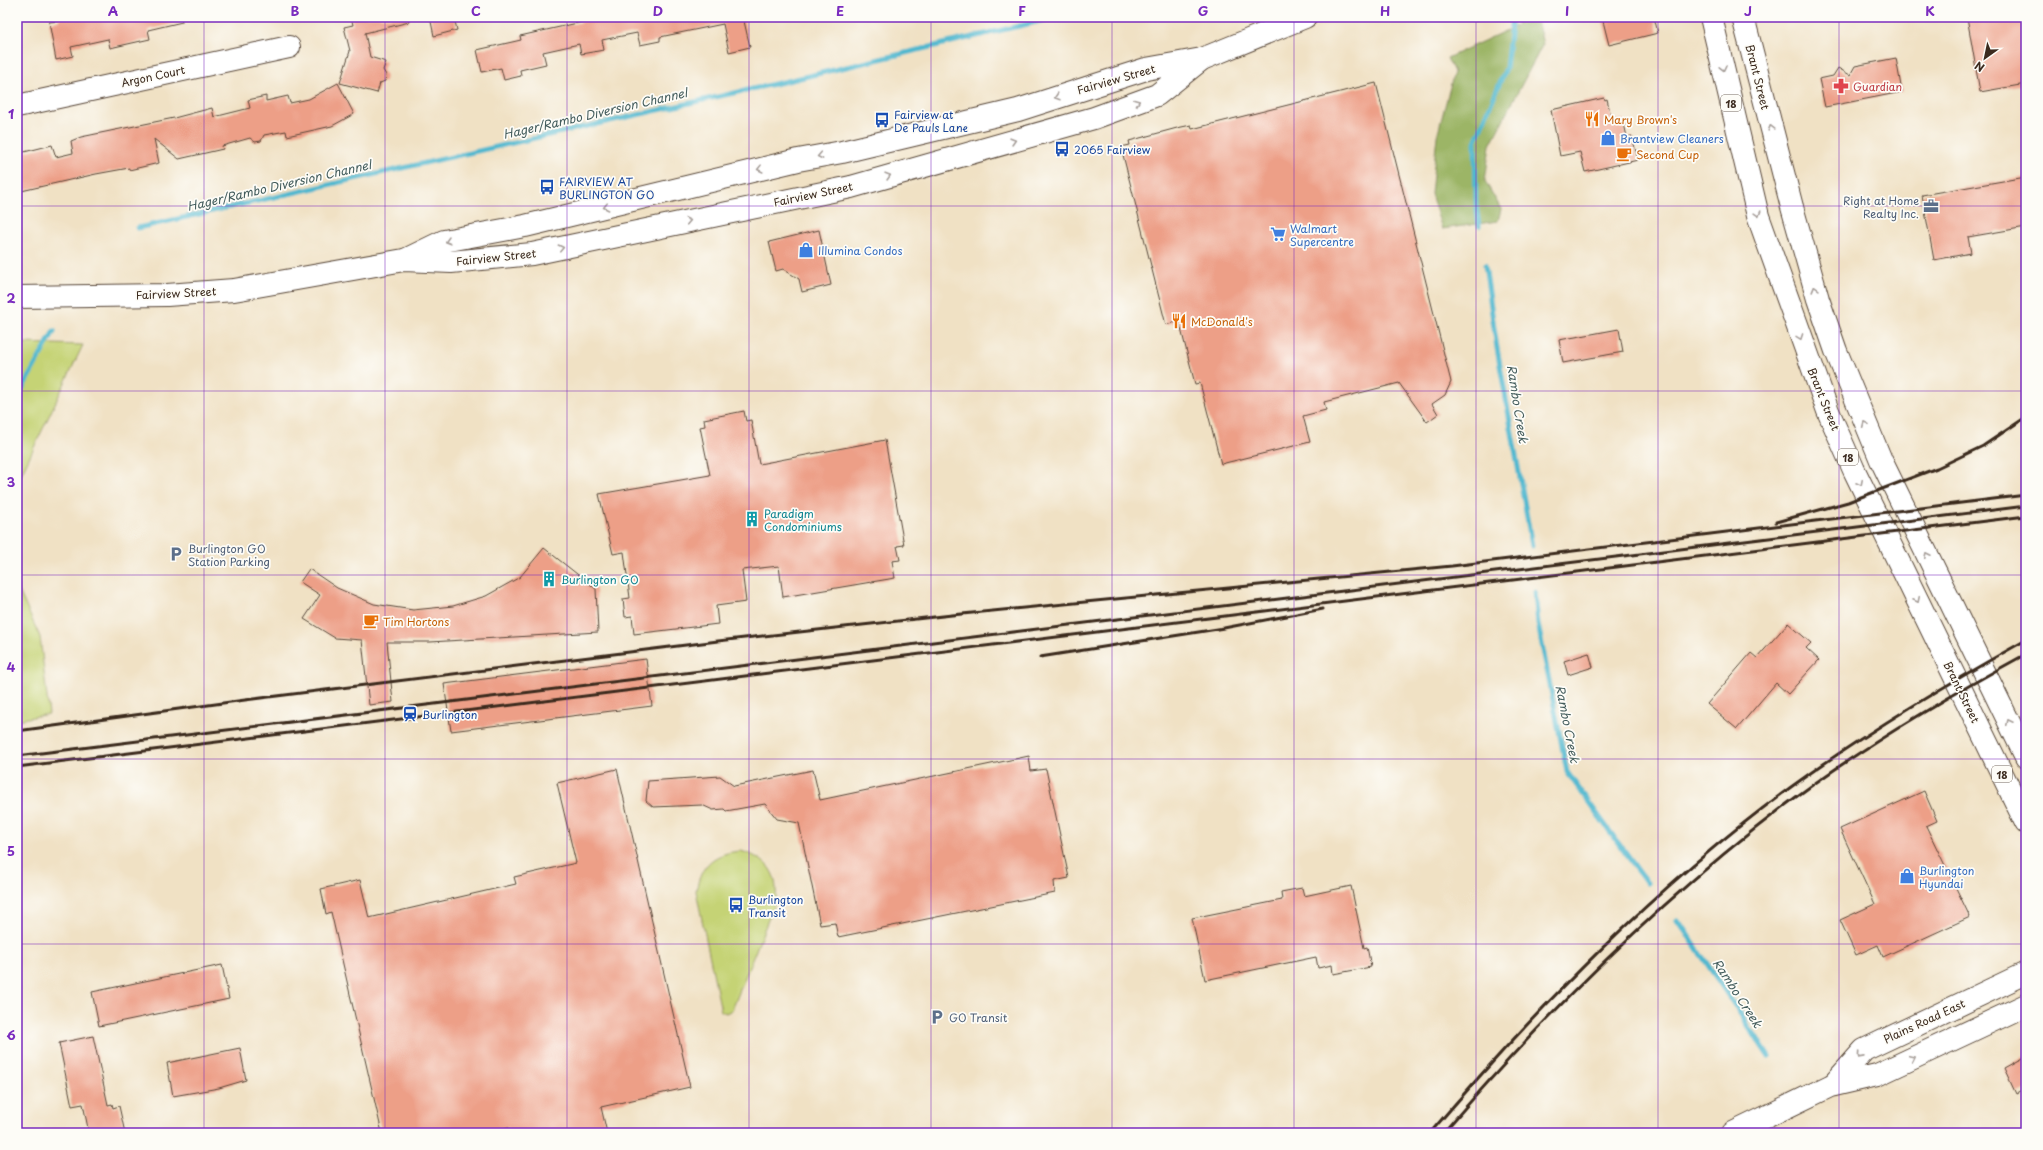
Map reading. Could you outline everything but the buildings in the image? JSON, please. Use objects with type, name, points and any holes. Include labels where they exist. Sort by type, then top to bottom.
[{"type":"main road","name":"Fairview Street","points":[[404,260],[444,242],[526,226],[798,160],[938,130],[1018,110],[1146,69],[1202,59],[1305,17]]},
{"type":"main road","name":"Brant Street","points":[[1711,17],[1758,216],[1828,412],[1854,470],[2026,823]]},
{"type":"main road","name":"Brant Street","points":[[1742,17],[1792,207],[1818,299],[1836,351],[1881,460],[2026,757]]},
{"type":"main road","name":"Argon Court","points":[[17,106],[289,47]]},
{"type":"main road","name":"Fairview Street","points":[[17,298],[167,295],[234,290],[404,260],[451,262],[532,254],[851,187],[1094,118],[1157,95],[1202,59]]},
{"type":"main road","name":"Plains Road East","points":[[1833,1085],[1864,1050],[2018,977],[2026,967]]},
{"type":"main road","name":"Plains Road East","points":[[1733,1133],[1833,1085],[1877,1075],[2025,1006]]},
{"type":"green space","points":[[1515,17],[1536,17],[1543,44],[1490,145],[1485,181],[1501,209],[1498,221],[1442,229],[1431,194],[1437,136],[1454,72],[1447,58],[1518,25]]},
{"type":"green space","points":[[22,343],[83,345],[17,483],[17,351]]},
{"type":"green space","points":[[17,580],[19,591],[40,637],[49,714],[17,720]]},
{"type":"green space","points":[[741,851],[758,858],[769,868],[775,882],[776,900],[732,1010],[726,1013],[721,1011],[696,891],[701,874],[710,862],[723,854]]},
{"type":"waterway","name":"Hager/Rambo Diversion Channel","points":[[138,228],[783,82],[1057,17]]},
{"type":"waterway","name":"Rambo Creek","points":[[1479,226],[1476,205],[1475,142],[1506,68],[1512,17]]},
{"type":"waterway","name":"Rambo Creek","points":[[1485,265],[1497,348],[1532,546]]},
{"type":"waterway","points":[[17,398],[54,331]]},
{"type":"waterway","name":"Rambo Creek","points":[[1535,592],[1538,624],[1567,772],[1647,883]]},
{"type":"waterway","name":"Rambo Creek","points":[[1678,920],[1769,1057]]},
{"type":"railway","points":[[1776,522],[1848,502],[1937,468],[1983,446],[2026,417]]},
{"type":"railway","points":[[17,731],[245,700],[718,641],[952,615],[1452,566],[2026,495]]},
{"type":"railway","points":[[17,756],[2026,506]]},
{"type":"railway","points":[[17,767],[2026,516]]},
{"type":"railway","points":[[1040,657],[1224,628],[1323,609]]},
{"type":"railway","points":[[1430,1133],[1513,1039],[1600,950],[1693,865],[1741,825],[1819,767],[1877,729],[1966,674],[2026,640]]},
{"type":"railway","points":[[1443,1133],[1525,1042],[1610,955],[1701,873],[1748,834],[1796,797],[1880,739],[2026,654]]},
{"type":"place","name":"Guardian","points":[[1841,86]]},
{"type":"place","name":"Mary Brown's","points":[[1592,119]]},
{"type":"place","name":"Fairview at De Pauls Lane","points":[[882,120]]},
{"type":"place","name":"Brantview Cleaners","points":[[1608,138]]},
{"type":"place","name":"2065 Fairview","points":[[1062,149]]},
{"type":"place","name":"Second Cup","points":[[1624,154]]},
{"type":"place","name":"FAIRVIEW AT BURLINGTON GO","points":[[547,187]]},
{"type":"place","name":"Right at Home Realty Inc.","points":[[1931,206]]},
{"type":"place","name":"Walmart Supercentre","points":[[1278,234]]},
{"type":"place","name":"Illumina Condos","points":[[806,250]]},
{"type":"place","name":"McDonald's","points":[[1179,321]]},
{"type":"place","name":"Paradigm Condominiums","points":[[752,519]]},
{"type":"place","name":"Burlington GO Station Parking","points":[[176,554]]},
{"type":"place","name":"Burlington GO","points":[[549,579]]},
{"type":"place","name":"Tim Hortons","points":[[371,621]]},
{"type":"place","name":"Burlington","points":[[410,714]]},
{"type":"place","name":"Burlington Hyundai","points":[[1907,876]]},
{"type":"place","name":"Burlington Transit","points":[[736,905]]},
{"type":"place","name":"GO Transit","points":[[937,1017]]}]
